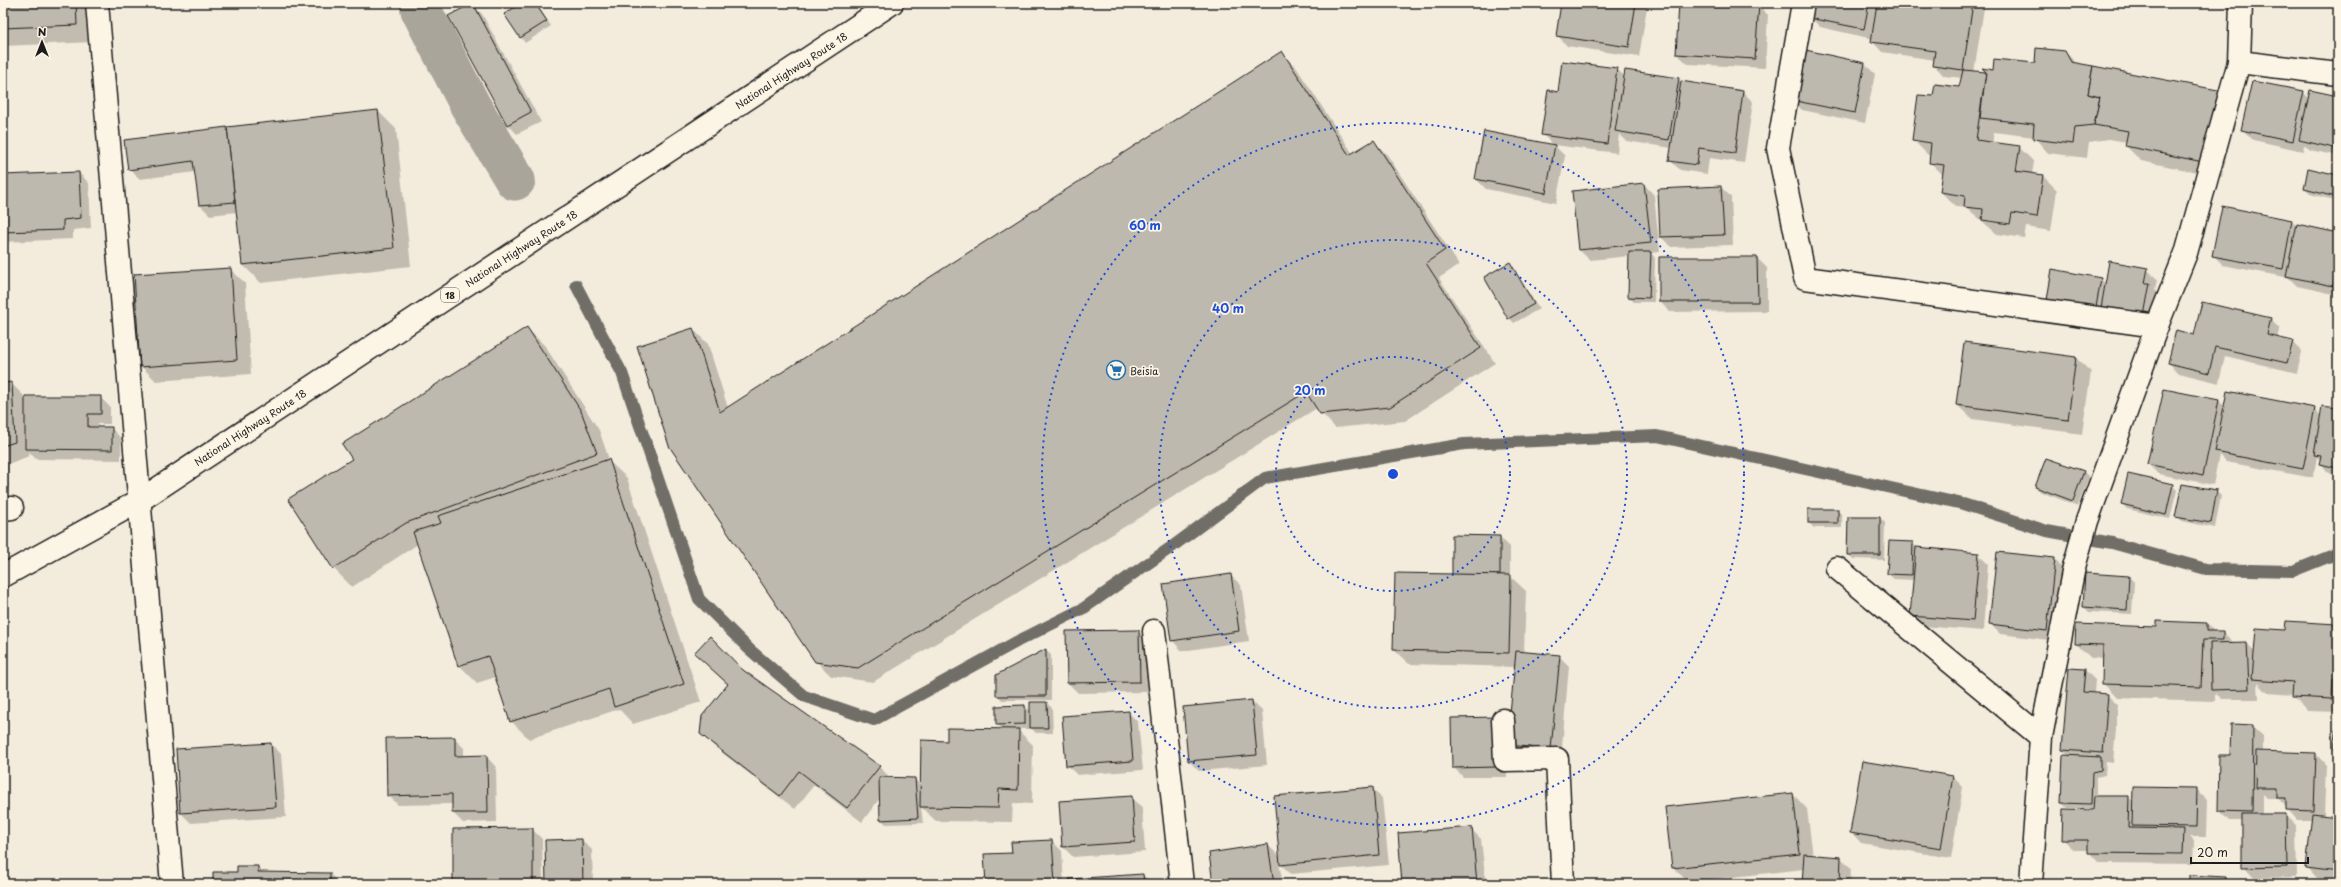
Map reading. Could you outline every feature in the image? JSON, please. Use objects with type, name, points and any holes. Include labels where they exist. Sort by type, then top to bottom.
[{"type":"main road","points":[[97,3],[172,884]]},
{"type":"main road","name":"National Highway Route 18","points":[[3,576],[139,501],[892,3]]},
{"type":"main road","points":[[1803,3],[1778,148],[1805,278],[2157,326]]},
{"type":"main road","points":[[2031,884],[2041,737],[2074,567],[2087,521],[2157,326],[2186,253],[2239,62],[2241,3]]},
{"type":"main road","points":[[2239,62],[2338,74]]},
{"type":"main road","points":[[1837,568],[2041,737]]},
{"type":"main road","points":[[1154,630],[1182,884]]},
{"type":"main road","points":[[1503,720],[1505,760],[1557,759],[1563,884]]},
{"type":"building","points":[[3,3],[76,3],[77,25],[3,28]]},
{"type":"building","points":[[473,3],[531,112],[507,125],[448,16]]},
{"type":"building","points":[[522,3],[535,3],[547,21],[520,38],[504,14]]},
{"type":"building","points":[[1561,3],[1636,3],[1629,47],[1556,36]]},
{"type":"building","points":[[1679,3],[1759,4],[1755,59],[1676,54]]},
{"type":"building","points":[[1812,3],[1869,3],[1864,29],[1809,18]]},
{"type":"building","points":[[1877,3],[1973,3],[1963,70],[1933,66],[1935,51],[1871,42]]},
{"type":"building","points":[[2036,48],[2065,51],[2071,62],[2093,66],[2088,94],[2100,97],[2094,125],[2075,127],[2073,144],[2033,139],[2034,124],[1980,118],[1986,72],[1982,68],[1993,70],[1994,59],[2035,63]]},
{"type":"building","points":[[1801,49],[1865,63],[1855,113],[1791,100]]},
{"type":"building","name":"Beisia","points":[[1282,51],[1349,155],[1374,140],[1445,250],[1426,263],[1481,348],[1390,407],[1320,414],[1306,392],[858,668],[815,662],[669,446],[637,346],[693,328],[720,412]]},
{"type":"building","points":[[1562,61],[1617,68],[1607,144],[1541,135],[1548,90],[1558,92]]},
{"type":"building","points":[[2093,66],[2223,91],[2208,163],[2125,146],[2128,131],[2094,125],[2100,97],[2088,94]]},
{"type":"building","points":[[1625,70],[1679,78],[1669,140],[1615,131]]},
{"type":"building","points":[[1963,70],[1986,72],[1976,140],[2020,146],[2016,171],[2043,175],[2037,217],[2012,213],[2010,224],[1982,220],[1983,209],[1964,207],[1965,196],[1940,192],[1944,165],[1929,163],[1931,143],[1912,140],[1918,95],[1933,96],[1935,84],[1959,87]]},
{"type":"building","points":[[1681,81],[1743,91],[1735,153],[1699,148],[1697,165],[1669,161]]},
{"type":"building","points":[[2252,81],[2304,91],[2293,141],[2241,130]]},
{"type":"building","points":[[2310,90],[2338,96],[2338,149],[2299,140]]},
{"type":"building","points":[[378,110],[394,248],[242,265],[227,127]]},
{"type":"building","points":[[227,127],[235,202],[199,205],[193,161],[128,170],[124,140]]},
{"type":"building","points":[[1484,131],[1555,145],[1546,193],[1475,179]]},
{"type":"building","points":[[2308,168],[2338,175],[2336,197],[2304,189]]},
{"type":"building","points":[[79,172],[81,218],[63,220],[63,230],[3,232],[3,175]]},
{"type":"building","points":[[1644,183],[1651,243],[1578,250],[1572,191]]},
{"type":"building","points":[[1721,186],[1724,235],[1660,237],[1658,189]]},
{"type":"building","points":[[2222,206],[2292,220],[2283,269],[2212,256]]},
{"type":"building","points":[[2297,224],[2338,233],[2338,264],[2333,286],[2286,276]]},
{"type":"building","points":[[1629,252],[1651,252],[1649,298],[1628,297]]},
{"type":"building","points":[[1659,257],[1757,257],[1758,302],[1659,302]]},
{"type":"building","points":[[2109,261],[2148,268],[2145,283],[2150,283],[2143,321],[2100,314]]},
{"type":"building","points":[[1510,262],[1534,304],[1508,319],[1484,277]]},
{"type":"building","points":[[231,268],[237,360],[140,367],[134,274]]},
{"type":"building","points":[[2052,269],[2101,278],[2095,313],[2046,306]]},
{"type":"building","points":[[2202,302],[2271,318],[2267,335],[2293,341],[2287,363],[2215,347],[2209,373],[2168,363],[2176,330],[2194,335]]},
{"type":"building","points":[[527,327],[581,411],[597,453],[406,523],[333,569],[288,499],[352,459],[342,444]]},
{"type":"building","points":[[1964,342],[2076,357],[2068,420],[1956,405]]},
{"type":"building","points":[[12,382],[15,442],[3,446],[3,383]]},
{"type":"building","points":[[2164,389],[2219,400],[2203,476],[2147,464]]},
{"type":"building","points":[[2227,391],[2315,408],[2303,469],[2215,452]]},
{"type":"building","points":[[25,396],[101,396],[101,414],[88,414],[88,427],[112,427],[112,450],[25,449]]},
{"type":"building","points":[[2322,406],[2338,408],[2338,468],[2319,464],[2321,456],[2314,455]]},
{"type":"building","points":[[2046,458],[2084,471],[2073,501],[2035,487]]},
{"type":"building","points":[[609,459],[684,684],[614,707],[609,689],[510,722],[488,656],[458,666],[413,532],[441,523],[438,516]]},
{"type":"building","points":[[2128,474],[2173,484],[2166,515],[2121,504]]},
{"type":"building","points":[[2182,484],[2217,490],[2211,523],[2175,517]]},
{"type":"building","points":[[1808,509],[1838,509],[1838,523],[1808,523]]},
{"type":"building","points":[[1848,517],[1880,517],[1880,555],[1847,555]]},
{"type":"building","points":[[1452,535],[1500,536],[1500,575],[1452,575]]},
{"type":"building","points":[[1889,541],[1913,542],[1912,575],[1887,574]]},
{"type":"building","points":[[1916,547],[1979,553],[1973,621],[1910,616]]},
{"type":"building","points":[[1997,552],[2055,558],[2047,631],[1989,624]]},
{"type":"building","points":[[1395,573],[1511,575],[1509,653],[1393,650]]},
{"type":"building","points":[[2085,573],[2129,576],[2127,610],[2083,607]]},
{"type":"building","points":[[1231,574],[1239,631],[1171,641],[1163,584]]},
{"type":"building","points":[[2338,614],[2338,680],[2333,679],[2332,699],[2292,697],[2293,682],[2252,679],[2256,628],[2285,630],[2286,621],[2337,624]]},
{"type":"building","points":[[2157,621],[2207,623],[2207,631],[2223,631],[2223,640],[2203,640],[2201,687],[2102,684],[2103,645],[2075,644],[2076,624],[2157,627]]},
{"type":"building","points":[[1139,630],[1140,682],[1067,683],[1066,631]]},
{"type":"building","points":[[710,636],[743,670],[880,766],[847,808],[799,771],[780,796],[700,734],[702,716],[728,684],[694,653]]},
{"type":"building","points":[[2247,642],[2249,689],[2211,690],[2210,643]]},
{"type":"building","points":[[1046,649],[1046,696],[996,696],[996,675]]},
{"type":"building","points":[[1516,651],[1560,655],[1551,749],[1507,745]]},
{"type":"building","points":[[2069,668],[2085,669],[2083,692],[2108,694],[2103,753],[2062,750]]},
{"type":"building","points":[[1252,700],[1257,755],[1188,761],[1183,707]]},
{"type":"building","points":[[1030,702],[1047,702],[1048,728],[1030,728]]},
{"type":"building","points":[[1025,705],[1025,724],[996,725],[996,706]]},
{"type":"building","points":[[1129,711],[1133,761],[1066,766],[1062,716]]},
{"type":"building","points":[[2338,716],[2338,750],[2334,749]]},
{"type":"building","points":[[1496,717],[1497,767],[1452,768],[1451,718]]},
{"type":"building","points":[[2231,724],[2253,725],[2252,812],[2218,811],[2219,755],[2230,755]]},
{"type":"building","points":[[947,728],[1019,729],[1018,790],[999,789],[998,808],[920,807],[921,740],[947,741]]},
{"type":"building","points":[[455,737],[455,756],[487,755],[488,813],[452,813],[452,794],[387,796],[386,738]]},
{"type":"building","points":[[271,743],[276,807],[180,813],[176,749]]},
{"type":"building","points":[[2256,751],[2316,753],[2314,811],[2286,810],[2286,798],[2277,798],[2277,788],[2255,788]]},
{"type":"building","points":[[2063,755],[2101,757],[2101,770],[2092,772],[2091,804],[2061,803]]},
{"type":"building","points":[[1862,761],[1953,776],[1941,848],[1850,833]]},
{"type":"building","points":[[879,777],[915,778],[918,818],[880,820]]},
{"type":"building","points":[[1373,787],[1379,855],[1280,865],[1274,796]]},
{"type":"building","points":[[2133,787],[2197,788],[2196,827],[2132,826]]},
{"type":"building","points":[[1793,793],[1800,854],[1672,868],[1665,807]]},
{"type":"building","points":[[1132,796],[1135,842],[1062,847],[1059,801]]},
{"type":"building","points":[[2094,796],[2129,796],[2128,828],[2184,829],[2183,854],[2088,853],[2088,840],[2062,840],[2063,809],[2093,810]]},
{"type":"building","points":[[2242,814],[2286,814],[2287,867],[2242,868]]},
{"type":"building","points":[[2312,814],[2338,817],[2338,872],[2306,868]]},
{"type":"building","points":[[1472,827],[1477,884],[1402,884],[1398,833]]},
{"type":"building","points":[[533,828],[533,884],[453,884],[453,829]]},
{"type":"building","points":[[582,839],[583,884],[546,884],[545,840]]},
{"type":"building","points":[[1052,840],[1055,884],[986,884],[984,854],[1012,853],[1011,842]]},
{"type":"building","points":[[1268,844],[1274,884],[1213,884],[1209,853]]},
{"type":"building","points":[[1804,854],[1841,857],[1840,884],[1802,884]]},
{"type":"building","points":[[237,866],[258,866],[258,872],[330,873],[330,884],[213,884],[213,872],[237,872]]},
{"type":"building","points":[[1143,874],[1144,884],[1070,884],[1069,879]]},
{"type":"building","points":[[2190,875],[2225,877],[2225,884],[2190,884]]},
{"type":"building","points":[[2274,879],[2276,884],[2254,884]]},
{"type":"waterway","points":[[420,3],[421,10],[470,105],[515,180]]},
{"type":"waterway","points":[[576,285],[622,373],[699,599],[749,649],[804,696],[874,720],[1018,641],[1084,608],[1173,546],[1265,478],[1464,444],[1657,436],[1963,504],[2047,531],[2112,543],[2206,569],[2293,571],[2338,553]]},
{"type":"place","name":"Beisia","points":[[1116,370]]}]
